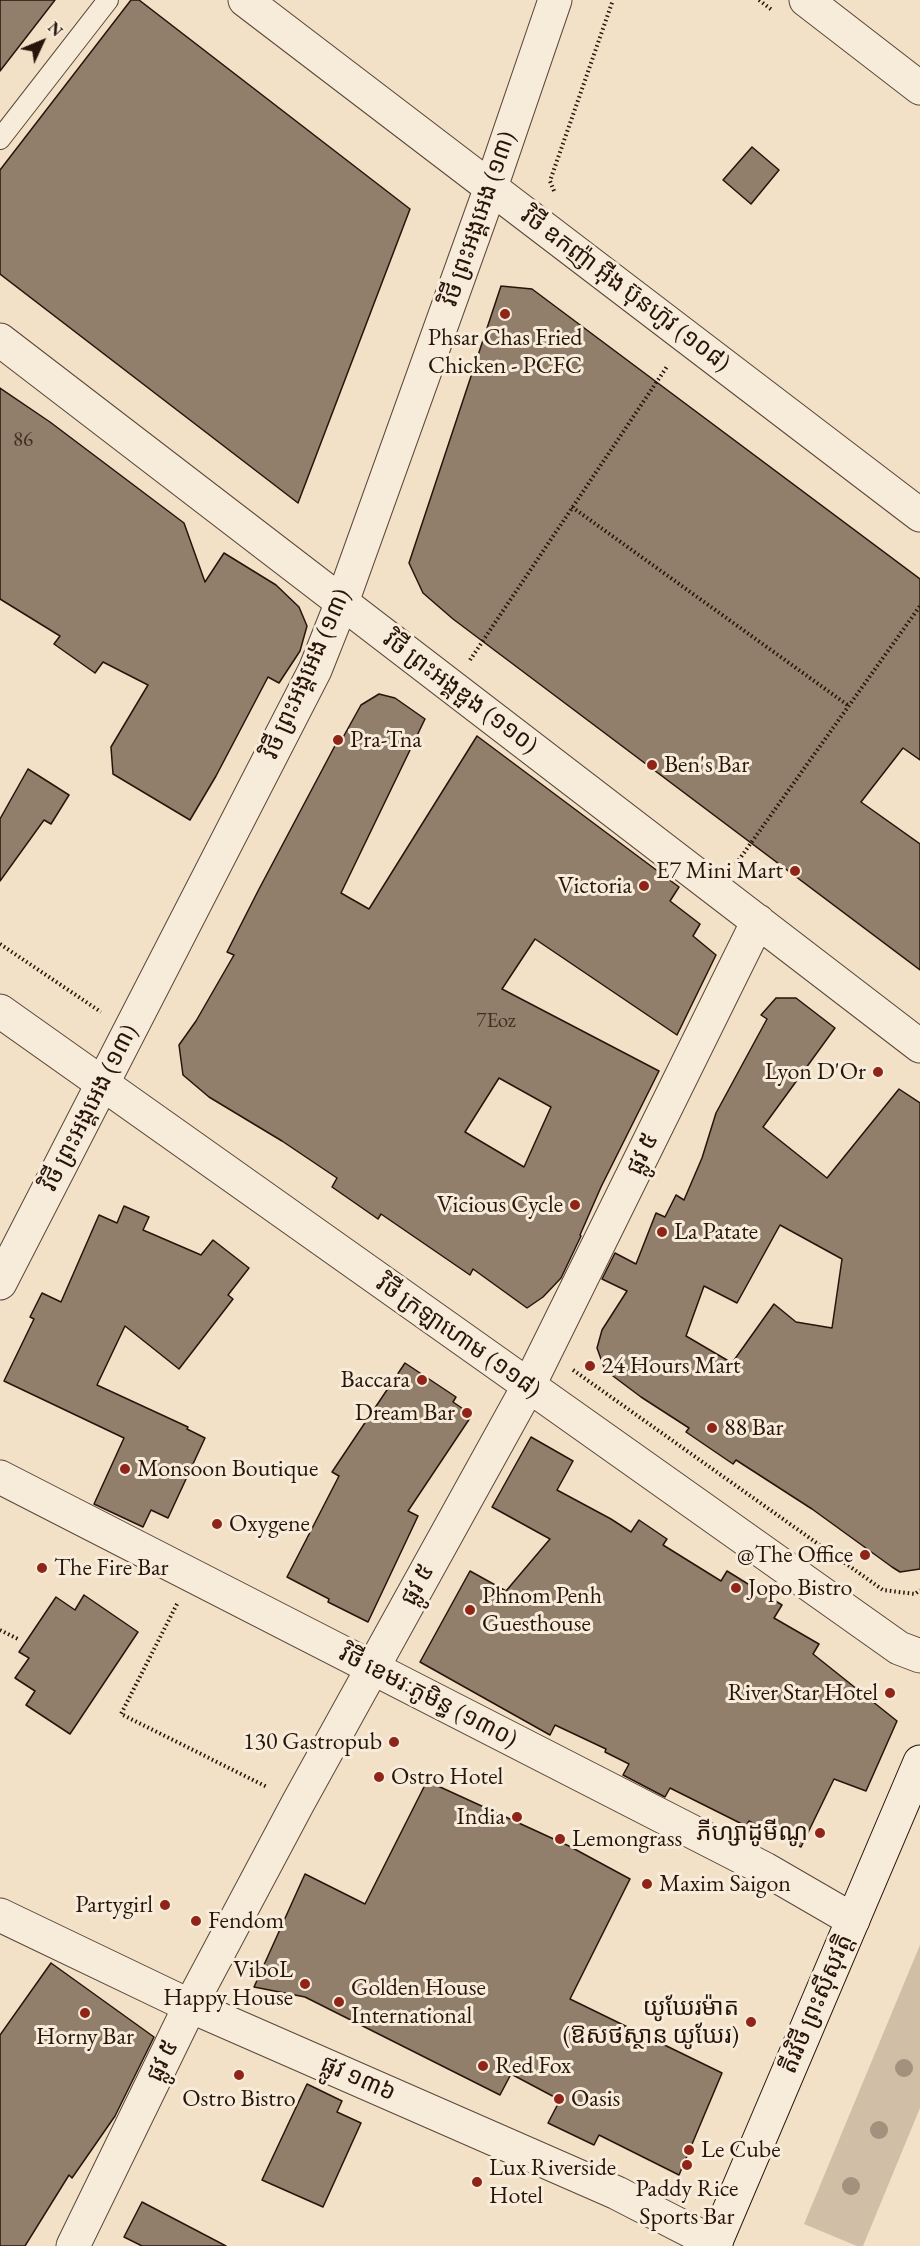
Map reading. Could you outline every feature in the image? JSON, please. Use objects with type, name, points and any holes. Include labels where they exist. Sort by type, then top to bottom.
[{"type":"street","name":"វិថី ឧកញ៉ា អ៊ីង ប៊ុនហ៊ូវ (១០៨)","points":[[245,0],[920,515]]},
{"type":"street","name":"វិថី ព្រះអង្គអេង (១៣)","points":[[0,1283],[315,670],[342,602],[491,187],[555,0]]},
{"type":"street","points":[[806,0],[920,88]]},
{"type":"street","name":"វិថី ព្រះអង្គឌួង (១១០)","points":[[0,340],[920,1046]]},
{"type":"street","name":"ផ្លូវ ៥","points":[[73,2246],[190,2006],[298,1803],[528,1387],[758,921]]},
{"type":"street","name":"វិថី ក្រឡាហោម (១១៨)","points":[[0,1011],[899,1648],[920,1656]]},
{"type":"street","name":"វិថី ខេមរៈភូមិន្ធ (១៣០)","points":[[0,1477],[765,1869],[853,1920]]},
{"type":"street","name":"តីរវិថី ព្រះស៊ីសុវត្តិ","points":[[715,2245],[920,1762]]},
{"type":"street","name":"ផ្លូវ ១៣៦","points":[[0,1915],[190,2006],[617,2193],[715,2245]]},
{"type":"lane","points":[[0,139],[108,0]]},
{"type":"path","points":[[550,182],[613,0]]},
{"type":"path","points":[[452,686],[687,337]]},
{"type":"path","points":[[572,507],[849,706]]},
{"type":"path","points":[[718,890],[920,606]]},
{"type":"path","points":[[0,944],[105,1015]]},
{"type":"path","points":[[567,1366],[883,1590],[915,1594],[920,1590]]},
{"type":"path","points":[[191,1576],[121,1714],[298,1803]]},
{"type":"path","points":[[0,1630],[18,1639]]},
{"type":"shaded area","points":[[920,1945],[920,2108],[863,2246],[857,2246],[804,2224]]},
{"type":"building","points":[[0,0],[55,0],[0,71]]},
{"type":"building","points":[[131,0],[139,0],[410,209],[298,503],[0,274],[0,170]]},
{"type":"building","points":[[752,147],[779,170],[751,204],[723,180]]},
{"type":"building","points":[[501,286],[532,289],[920,579],[920,760],[903,748],[861,802],[920,844],[920,970],[453,619],[423,593],[409,563]]},
{"type":"building","points":[[0,388],[50,422],[184,523],[205,582],[224,553],[276,585],[299,607],[307,626],[300,651],[279,683],[268,677],[190,820],[113,774],[111,747],[148,685],[103,662],[95,673],[54,644],[60,636],[0,599]]},
{"type":"building","points":[[379,694],[395,698],[425,719],[341,893],[369,909],[477,736],[679,887],[670,901],[700,924],[693,936],[716,955],[677,1035],[535,939],[502,989],[659,1071],[601,1187],[561,1278],[543,1297],[527,1308],[473,1269],[470,1275],[381,1214],[378,1219],[332,1187],[337,1178],[282,1141],[209,1097],[183,1075],[179,1045],[196,1021],[234,955],[227,952],[338,740],[341,741],[361,705]],"holes":[[[499,1078],[551,1107],[524,1167],[465,1132]]]},
{"type":"building","points":[[28,769],[69,795],[51,824],[44,820],[0,881],[0,819]]},
{"type":"building","points":[[776,998],[796,998],[835,1028],[763,1127],[827,1178],[899,1089],[920,1103],[920,1569],[900,1572],[812,1509],[736,1460],[733,1464],[686,1432],[689,1428],[605,1370],[597,1348],[602,1330],[627,1291],[602,1279],[615,1253],[636,1264],[656,1213],[665,1217],[676,1195],[684,1200],[702,1158],[716,1113],[767,1019],[761,1015]],"holes":[[[780,1225],[842,1259],[832,1328],[796,1322],[774,1304],[732,1363],[686,1336],[704,1286],[737,1303]]]},
{"type":"building","points":[[124,1206],[149,1217],[143,1230],[201,1255],[213,1240],[249,1268],[228,1295],[233,1299],[179,1369],[125,1326],[97,1385],[188,1427],[187,1429],[205,1438],[168,1518],[151,1510],[143,1527],[94,1504],[124,1438],[4,1381],[34,1319],[30,1317],[42,1293],[61,1302],[99,1215],[117,1223]]},
{"type":"building","points":[[405,1363],[456,1397],[453,1402],[472,1415],[408,1511],[418,1516],[368,1622],[328,1602],[329,1599],[287,1577],[339,1476],[332,1472]]},
{"type":"building","points":[[531,1437],[573,1461],[557,1490],[631,1532],[639,1520],[667,1539],[663,1545],[721,1581],[727,1571],[782,1605],[774,1618],[819,1644],[813,1654],[897,1721],[866,1791],[834,1779],[801,1847],[749,1821],[746,1826],[670,1788],[665,1797],[623,1775],[629,1764],[605,1752],[606,1749],[555,1725],[550,1735],[420,1662],[470,1571],[506,1591],[550,1539],[492,1507]]},
{"type":"building","points":[[84,1595],[138,1632],[70,1734],[26,1705],[35,1691],[15,1678],[29,1658],[19,1652],[56,1597],[75,1610]]},
{"type":"building","points":[[427,1781],[569,1846],[630,1879],[570,1999],[722,2073],[679,2175],[599,2135],[594,2145],[548,2123],[560,2100],[511,2074],[500,2095],[305,1997],[254,1987],[305,1874],[365,1904]]},
{"type":"building","points":[[51,1963],[154,2037],[115,2116],[72,2178],[69,2175],[25,2246],[0,2246],[0,2035]]},
{"type":"building","points":[[307,2084],[342,2101],[337,2112],[361,2123],[323,2207],[262,2180]]},
{"type":"building","points":[[142,2202],[226,2246],[142,2246],[124,2237]]},
{"type":"place","name":"Phsar Chas Fried Chicken - PCFC","points":[[505,314]]},
{"type":"place","name":"Pra-Tna","points":[[338,740]]},
{"type":"place","name":"Ben's Bar","points":[[652,765]]},
{"type":"place","name":"E7 Mini Mart","points":[[795,871]]},
{"type":"place","name":"Victoria","points":[[644,886]]},
{"type":"place","name":"Lyon D'Or","points":[[878,1072]]},
{"type":"place","name":"Vicious Cycle","points":[[575,1205]]},
{"type":"place","name":"La Patate","points":[[662,1232]]},
{"type":"place","name":"24 Hours Mart","points":[[590,1366]]},
{"type":"place","name":"Baccara","points":[[422,1380]]},
{"type":"place","name":"Dream Bar","points":[[467,1413]]},
{"type":"place","name":"88 Bar","points":[[712,1428]]},
{"type":"place","name":"Monsoon Boutique","points":[[125,1469]]},
{"type":"place","name":"Oxygene","points":[[217,1524]]},
{"type":"place","name":"@The Office","points":[[865,1555]]},
{"type":"place","name":"The Fire Bar","points":[[42,1568]]},
{"type":"place","name":"Jopo Bistro","points":[[736,1588]]},
{"type":"place","name":"Phnom Penh Guesthouse","points":[[470,1610]]},
{"type":"place","name":"River Star Hotel","points":[[890,1693]]},
{"type":"place","name":"130 Gastropub","points":[[394,1742]]},
{"type":"place","name":"Ostro Hotel","points":[[379,1777]]},
{"type":"place","name":"India","points":[[517,1817]]},
{"type":"place","name":"ភីហ្សាដូមីណូ","points":[[820,1833]]},
{"type":"place","name":"Lemongrass","points":[[560,1839]]},
{"type":"place","name":"Maxim Saigon","points":[[647,1884]]},
{"type":"place","name":"Partygirl","points":[[165,1905]]},
{"type":"place","name":"Fendom","points":[[196,1921]]},
{"type":"place","name":"ViboL Happy House","points":[[305,1984]]},
{"type":"place","name":"Golden House International","points":[[339,2002]]},
{"type":"place","name":"Horny Bar","points":[[85,2013]]},
{"type":"place","name":"យូឃែរម៉ាត (ឱសថស្ថាន យូឃែរ)","points":[[751,2022]]},
{"type":"place","name":"Red Fox","points":[[483,2066]]},
{"type":"place","name":"Ostro Bistro","points":[[239,2075]]},
{"type":"place","name":"Oasis","points":[[559,2099]]},
{"type":"place","name":"Le Cube","points":[[689,2150]]},
{"type":"place","name":"Paddy Rice Sports Bar","points":[[687,2165]]},
{"type":"place","name":"Lux Riverside Hotel","points":[[477,2182]]}]
